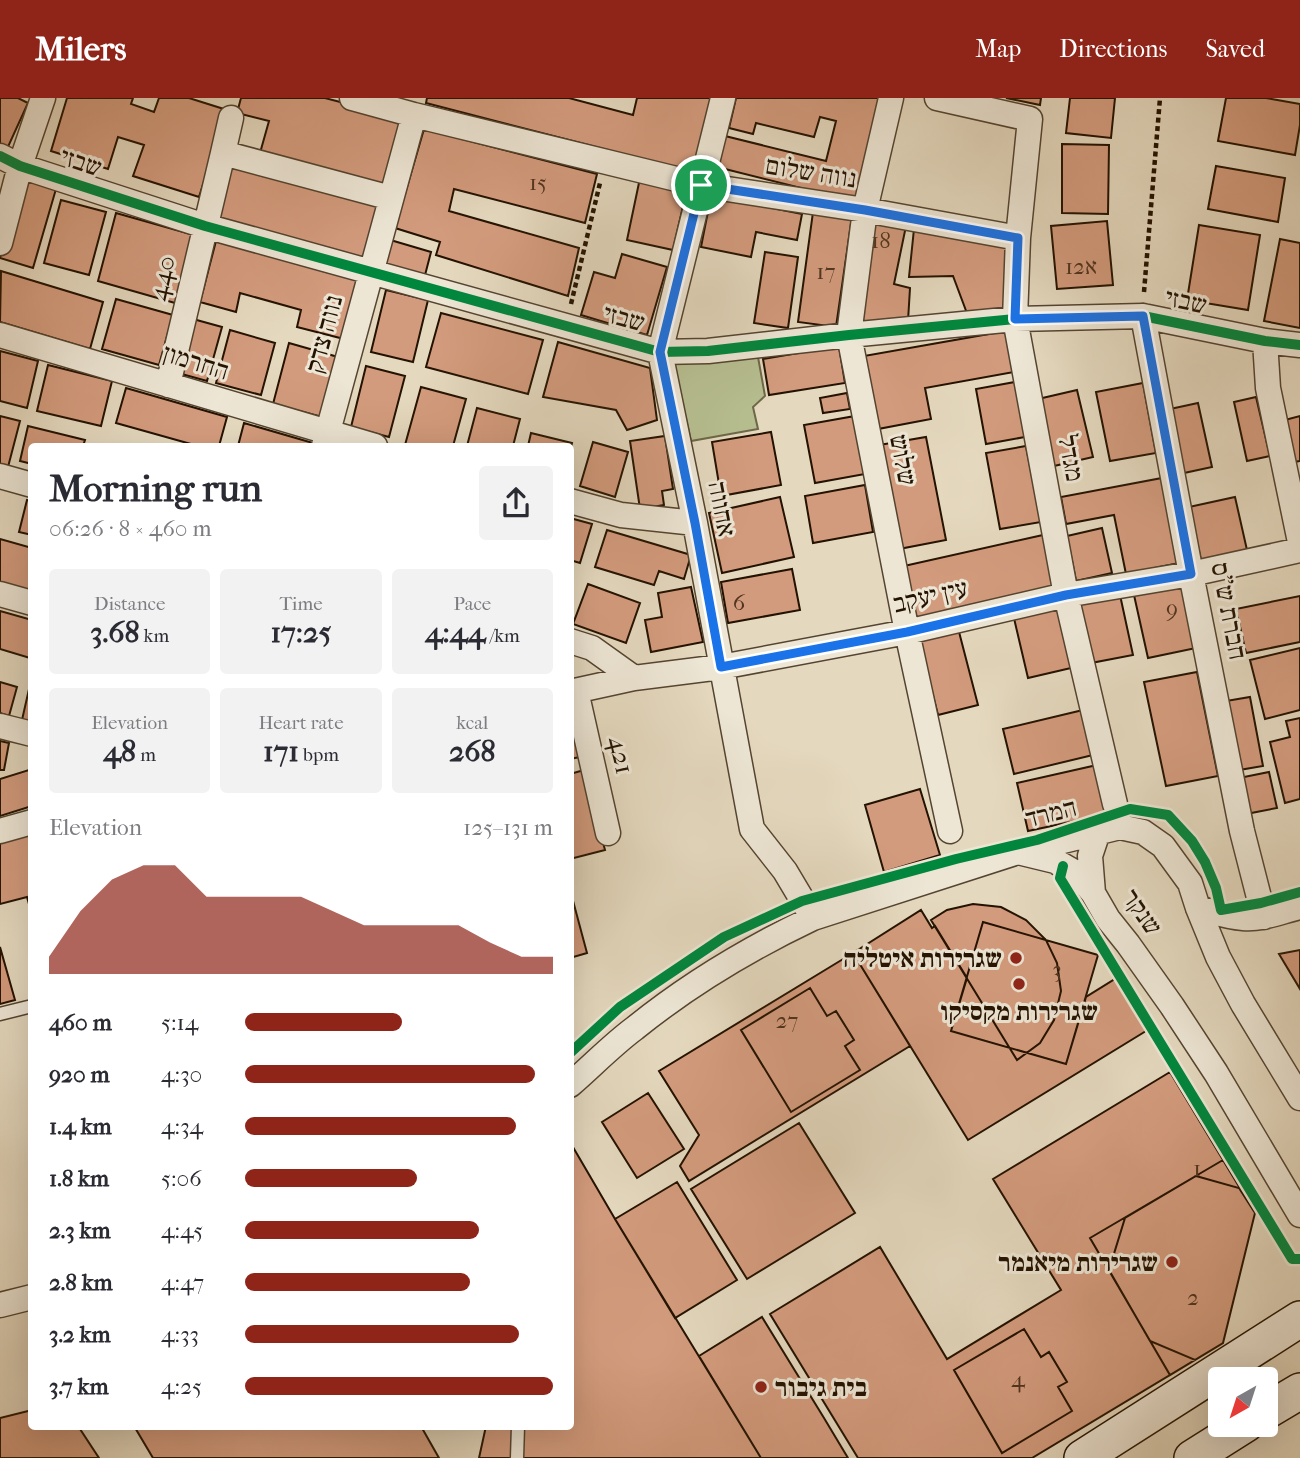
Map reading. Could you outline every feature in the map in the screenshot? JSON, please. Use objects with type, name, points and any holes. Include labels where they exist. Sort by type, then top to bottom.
[{"type":"main road","points":[[1082,1458],[1300,1319]]},
{"type":"main road","points":[[1278,1404],[1300,1391]]},
{"type":"main road","points":[[1192,1458],[1222,1441]]},
{"type":"street","points":[[0,243],[10,161],[43,98]]},
{"type":"street","name":"נווה שלום","points":[[352,98],[701,185],[865,210],[1018,238]]},
{"type":"street","name":"אחווה","points":[[723,98],[660,352],[752,829],[785,871],[813,918]]},
{"type":"street","name":"שלוש","points":[[891,98],[865,210],[849,335],[907,632],[950,831]]},
{"type":"street","name":"מגדל","points":[[937,98],[1030,119],[1018,238],[1015,319],[1066,595],[1115,804]]},
{"type":"street","name":"נווה צדק","points":[[326,440],[414,115]]},
{"type":"street","name":"440","points":[[168,385],[231,118]]},
{"type":"street","points":[[223,153],[391,198]]},
{"type":"street","name":"שבזי","points":[[10,161],[205,226],[660,352],[709,351],[1015,319],[1143,316],[1265,341],[1300,345]]},
{"type":"street","name":"חברת ש\"ס","points":[[1143,316],[1242,831],[1264,916]]},
{"type":"street","name":"החרמון","points":[[0,335],[168,385],[326,440],[350,443]]},
{"type":"street","points":[[1265,341],[1268,388],[1300,542]]},
{"type":"street","points":[[0,476],[28,484]]},
{"type":"street","points":[[574,502],[621,515],[695,523]]},
{"type":"street","name":"עין יעקב","points":[[574,691],[634,678],[721,667],[907,632],[1066,595],[1191,574],[1300,550]]},
{"type":"street","points":[[0,594],[28,602]]},
{"type":"street","points":[[574,642],[592,648],[634,678]]},
{"type":"street","name":"421","points":[[574,695],[608,833]]},
{"type":"street","points":[[0,726],[28,733]]},
{"type":"street","points":[[0,831],[28,823]]},
{"type":"street","name":"שנקר","points":[[1300,1098],[1218,957],[1190,883],[1163,846],[1143,832],[1120,827],[1098,832],[1090,856],[1093,893],[1108,919],[1172,1006],[1216,1073],[1300,1215]]},
{"type":"street","name":"המרד","points":[[574,1081],[635,1027],[708,976],[787,930],[813,918],[1018,852],[1098,832]]},
{"type":"street","name":"המרד","points":[[1018,852],[1055,861],[1076,873],[1093,893]]},
{"type":"street","points":[[1198,908],[1246,919],[1300,906]]},
{"type":"street","points":[[0,1305],[28,1298]]},
{"type":"lane","points":[[0,1014],[28,1007]]},
{"type":"lane","points":[[517,1458],[518,1430]]},
{"type":"path","points":[[1143,316],[1160,98]]},
{"type":"path","points":[[565,326],[605,162]]},
{"type":"green space","points":[[758,357],[765,396],[753,407],[758,429],[691,441],[673,362]]},
{"type":"building","points":[[0,98],[18,98],[28,103],[7,149],[0,146]]},
{"type":"building","points":[[67,98],[133,98],[131,104],[154,112],[159,98],[189,98],[227,110],[199,197],[133,176],[144,145],[118,137],[108,169],[51,151]]},
{"type":"building","points":[[241,98],[325,98],[405,119],[388,186],[260,153],[269,121],[237,113]]},
{"type":"building","points":[[427,98],[569,98],[633,115],[637,98],[712,98],[693,172],[426,103]]},
{"type":"building","points":[[736,98],[883,98],[857,202],[717,167],[725,136],[826,161],[836,121],[820,117],[814,137],[756,123],[753,134],[729,128]]},
{"type":"building","points":[[1006,98],[1041,98],[1040,105]]},
{"type":"building","points":[[1070,98],[1115,98],[1111,138],[1066,133]]},
{"type":"building","points":[[1226,98],[1266,98],[1300,104],[1295,155],[1218,141]]},
{"type":"building","points":[[424,129],[597,174],[585,223],[454,189],[449,211],[579,248],[568,296],[436,255],[440,242],[395,228]]},
{"type":"building","points":[[1062,144],[1109,145],[1108,214],[1062,213]]},
{"type":"building","points":[[229,163],[382,206],[367,260],[214,217]]},
{"type":"building","points":[[1216,166],[1285,178],[1278,222],[1208,209]]},
{"type":"building","points":[[640,178],[687,189],[673,250],[627,240]]},
{"type":"building","points":[[24,179],[56,189],[33,268],[0,258]]},
{"type":"building","points":[[711,196],[802,214],[797,240],[756,232],[751,257],[701,247]]},
{"type":"building","points":[[61,200],[106,212],[89,275],[44,263]]},
{"type":"building","points":[[813,212],[852,217],[836,327],[798,322]]},
{"type":"building","points":[[116,213],[201,237],[182,305],[98,281]]},
{"type":"building","points":[[868,217],[906,226],[894,284],[910,288],[908,321],[855,327]]},
{"type":"building","points":[[1107,221],[1113,285],[1057,289],[1051,226]]},
{"type":"building","points":[[1199,225],[1260,235],[1248,310],[1187,300]]},
{"type":"building","points":[[914,229],[1014,249],[1005,312],[968,316],[953,276],[909,277]]},
{"type":"building","points":[[387,239],[431,252],[424,279],[378,266]]},
{"type":"building","points":[[1280,239],[1300,243],[1300,328],[1264,321]]},
{"type":"building","points":[[216,241],[360,279],[344,339],[297,327],[301,310],[240,293],[236,312],[200,302]]},
{"type":"building","points":[[765,252],[798,257],[788,328],[754,323]]},
{"type":"building","points":[[622,254],[667,267],[647,335],[581,315],[594,272],[615,278]]},
{"type":"building","points":[[1,271],[103,302],[90,349],[0,322]]},
{"type":"building","points":[[386,290],[428,300],[413,362],[371,352]]},
{"type":"building","points":[[116,299],[173,315],[159,365],[102,349]]},
{"type":"building","points":[[441,313],[543,340],[528,394],[426,367]]},
{"type":"building","points":[[193,319],[222,327],[207,381],[178,373]]},
{"type":"building","points":[[230,330],[275,343],[261,395],[216,383]]},
{"type":"building","points":[[1006,331],[1014,372],[925,388],[931,419],[878,429],[864,356]]},
{"type":"building","points":[[558,342],[650,368],[657,420],[627,430],[616,410],[543,397]]},
{"type":"building","points":[[289,343],[338,357],[322,417],[273,404]]},
{"type":"building","points":[[839,346],[845,383],[769,395],[763,359]]},
{"type":"building","points":[[0,351],[38,361],[27,408],[0,401]]},
{"type":"building","points":[[48,365],[112,381],[101,426],[37,411]]},
{"type":"building","points":[[366,366],[405,376],[389,437],[351,427]]},
{"type":"building","points":[[1015,382],[1025,437],[986,444],[976,389]]},
{"type":"building","points":[[1143,383],[1156,453],[1110,461],[1096,392]]},
{"type":"building","points":[[421,387],[466,399],[454,443],[406,443]]},
{"type":"building","points":[[126,388],[227,417],[220,443],[187,443],[116,423]]},
{"type":"building","points":[[1077,390],[1093,457],[1054,466],[1038,399]]},
{"type":"building","points":[[847,393],[850,409],[823,413],[820,398]]},
{"type":"building","points":[[1256,397],[1270,456],[1247,461],[1234,402]]},
{"type":"building","points":[[1198,403],[1212,467],[1184,473],[1170,409]]},
{"type":"building","points":[[477,408],[520,419],[514,443],[468,443]]},
{"type":"building","points":[[0,416],[20,421],[8,467],[0,465]]},
{"type":"building","points":[[855,416],[865,474],[815,483],[804,425]]},
{"type":"building","points":[[1300,416],[1300,461],[1294,462],[1285,420]]},
{"type":"building","points":[[244,423],[313,443],[239,443]]},
{"type":"building","points":[[28,426],[85,440],[84,443],[28,443],[28,463],[20,461]]},
{"type":"building","points":[[771,432],[781,485],[721,496],[712,442]]},
{"type":"building","points":[[531,433],[572,443],[529,443]]},
{"type":"building","points":[[665,436],[673,489],[662,491],[664,505],[640,509],[630,441]]},
{"type":"building","points":[[926,437],[946,540],[899,549],[879,445]]},
{"type":"building","points":[[593,442],[628,452],[615,497],[580,486]]},
{"type":"building","points":[[1026,446],[1041,522],[1000,529],[986,453]]},
{"type":"building","points":[[1162,478],[1179,563],[1126,574],[1114,515],[1066,524],[1061,497]]},
{"type":"building","points":[[865,485],[873,532],[813,543],[805,496]]},
{"type":"building","points":[[780,497],[794,557],[722,573],[709,513]]},
{"type":"building","points":[[1235,497],[1247,550],[1201,560],[1189,507]]},
{"type":"building","points":[[27,500],[28,500],[28,534],[19,532]]},
{"type":"building","points":[[574,519],[592,524],[580,563],[574,561]]},
{"type":"building","points":[[1102,528],[1112,573],[1076,581],[1067,536]]},
{"type":"building","points":[[607,530],[691,555],[684,579],[659,571],[654,585],[595,567]]},
{"type":"building","points":[[1043,535],[1055,590],[916,620],[904,566]]},
{"type":"building","points":[[0,539],[28,547],[28,590],[0,582]]},
{"type":"building","points":[[792,569],[800,610],[728,623],[721,582]]},
{"type":"building","points":[[588,584],[640,603],[626,643],[574,624]]},
{"type":"building","points":[[1182,585],[1196,648],[1148,658],[1134,595]]},
{"type":"building","points":[[691,587],[703,642],[651,652],[645,620],[662,617],[658,593]]},
{"type":"building","points":[[1120,595],[1133,655],[1091,663],[1078,604]]},
{"type":"building","points":[[1300,596],[1300,642],[1246,653],[1236,609]]},
{"type":"building","points":[[1056,604],[1071,668],[1028,678],[1013,614]]},
{"type":"building","points":[[0,611],[28,619],[28,657],[0,649]]},
{"type":"building","points":[[958,628],[978,705],[938,715],[918,638]]},
{"type":"building","points":[[1300,648],[1300,710],[1265,719],[1250,660]]},
{"type":"building","points":[[1197,672],[1218,776],[1166,786],[1144,682]]},
{"type":"building","points":[[0,682],[17,687],[9,716],[0,713]]},
{"type":"building","points":[[28,693],[28,721],[22,720]]},
{"type":"building","points":[[1250,697],[1263,766],[1239,770],[1226,701]]},
{"type":"building","points":[[1083,710],[1093,755],[1014,774],[1003,729]]},
{"type":"building","points":[[1300,718],[1300,799],[1285,803],[1270,742],[1290,737],[1286,721]]},
{"type":"building","points":[[574,733],[580,757],[574,758]]},
{"type":"building","points":[[0,741],[9,743],[4,770],[0,770]]},
{"type":"building","points":[[1097,765],[1108,814],[1028,831],[1017,783]]},
{"type":"building","points":[[28,770],[28,807],[0,816],[0,779]]},
{"type":"building","points":[[584,770],[605,850],[574,858],[574,773]]},
{"type":"building","points":[[1269,772],[1277,808],[1246,814],[1239,778]]},
{"type":"building","points":[[920,789],[940,855],[884,872],[865,805]]},
{"type":"building","points":[[28,833],[28,901],[27,897],[0,904],[0,841]]},
{"type":"building","points":[[574,904],[587,953],[574,957]]},
{"type":"building","points":[[973,904],[1001,907],[1026,920],[1046,940],[1057,963],[1061,991],[1054,1020],[1040,1043],[1017,1060],[931,920],[947,910]]},
{"type":"building","points":[[921,910],[932,928],[935,926],[967,978],[951,1031],[1066,1064],[1086,997],[1115,979],[1146,1031],[968,1140],[853,953]]},
{"type":"building","points":[[983,922],[1098,955],[1066,1064],[951,1031]]},
{"type":"building","points":[[0,947],[15,1000],[0,1004]]},
{"type":"building","points":[[1300,950],[1300,989],[1279,954]]},
{"type":"building","points":[[853,953],[910,1046],[689,1181],[680,1166],[699,1135],[659,1071]]},
{"type":"building","points":[[810,988],[827,1016],[836,1011],[854,1040],[845,1046],[860,1070],[791,1112],[741,1030]]},
{"type":"building","points":[[1170,1072],[1255,1213],[1223,1343],[1032,1458],[858,1458],[770,1314],[880,1247],[947,1359],[1061,1290],[993,1179]]},
{"type":"building","points":[[648,1093],[684,1149],[637,1178],[602,1122]]},
{"type":"building","points":[[799,1123],[855,1213],[747,1279],[691,1189]]},
{"type":"building","points":[[574,1149],[761,1458],[479,1458],[485,1430],[574,1430]]},
{"type":"building","points":[[1223,1160],[1255,1213],[1223,1343],[1170,1375],[1090,1238]]},
{"type":"building","points":[[1196,1176],[1239,1188],[1255,1213],[1223,1343],[1195,1360],[1150,1341],[1109,1270],[1125,1218]]},
{"type":"building","points":[[677,1182],[737,1280],[675,1318],[615,1219]]},
{"type":"building","name":"בית גיבור","points":[[762,1317],[848,1458],[761,1458],[699,1356]]},
{"type":"building","points":[[1024,1329],[1041,1357],[1049,1352],[1067,1382],[1058,1387],[1072,1411],[1002,1453],[954,1370]]},
{"type":"building","points":[[28,1411],[28,1430],[81,1430],[99,1458],[0,1458],[0,1418]]},
{"type":"building","points":[[28,1411],[28,1430],[81,1430],[99,1458],[0,1458],[0,1418]]},
{"type":"building","points":[[28,1411],[28,1430],[81,1430],[99,1458],[0,1458],[0,1418]]},
{"type":"building","points":[[136,1430],[423,1430],[439,1458],[153,1458]]},
{"type":"cycle path","points":[[0,156],[20,166],[205,226],[660,352],[708,351],[1015,319],[1143,316],[1265,341],[1300,345]]},
{"type":"cycle path","points":[[574,1049],[620,1007],[724,937],[802,901],[1037,840],[1130,809],[1168,815],[1192,841],[1216,888],[1221,910],[1300,892]]},
{"type":"cycle path","points":[[1063,866],[1060,878],[1292,1259],[1300,1259]]},
{"type":"place","name":"שגרירות איטליה","points":[[1016,958]]},
{"type":"place","name":"שגרירות מקסיקו","points":[[1019,984]]},
{"type":"place","name":"שגרירות מיאנמר","points":[[1172,1262]]},
{"type":"place","name":"בית גיבור","points":[[761,1387]]},
{"type":"route","points":[[701,185],[865,210],[1018,238],[1015,319],[1143,316],[1191,574],[1066,595],[907,632],[721,667],[660,352],[701,185]]}]
